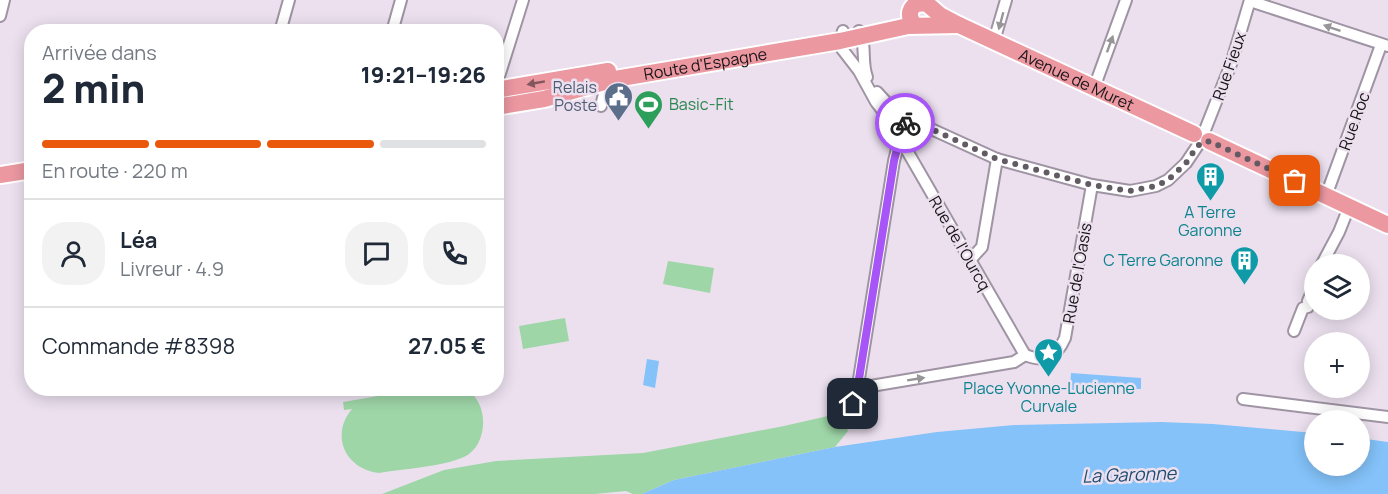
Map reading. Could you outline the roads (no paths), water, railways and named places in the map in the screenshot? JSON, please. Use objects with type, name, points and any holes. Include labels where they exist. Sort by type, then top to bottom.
[{"type":"main road","name":"Route d'Espagne","points":[[504,106],[544,99],[615,79],[851,34],[922,13]]},
{"type":"main road","name":"Avenue de Muret","points":[[922,13],[959,25],[1326,196],[1347,211],[1388,225]]},
{"type":"main road","name":"Route d'Espagne","points":[[504,87],[851,34]]},
{"type":"main road","points":[[0,175],[24,171]]},
{"type":"main road","points":[[0,183],[24,179]]},
{"type":"street","points":[[0,16],[4,0]]},
{"type":"street","points":[[282,24],[289,0]]},
{"type":"street","points":[[394,24],[401,0]]},
{"type":"street","points":[[504,62],[523,0]]},
{"type":"street","points":[[994,41],[1006,0]]},
{"type":"street","points":[[1094,88],[1126,0]]},
{"type":"street","points":[[1250,0],[1385,46]]},
{"type":"street","name":"Rue Fieux","points":[[898,120],[918,123],[997,159],[1092,185],[1130,191],[1156,186],[1168,180],[1186,163],[1201,138],[1231,64],[1250,0]]},
{"type":"street","points":[[851,34],[869,80],[898,120]]},
{"type":"street","points":[[851,34],[842,49],[859,71],[876,102],[898,120]]},
{"type":"street","name":"Rue Roc","points":[[1326,196],[1385,46]]},
{"type":"street","points":[[601,106],[603,94]]},
{"type":"street","name":"Rue de l'Ourcq","points":[[898,120],[902,142],[1025,355]]},
{"type":"street","points":[[853,404],[898,145],[902,142]]},
{"type":"street","points":[[970,260],[982,247],[997,159]]},
{"type":"street","points":[[893,174],[898,168],[913,161]]},
{"type":"street","name":"Rue de l'Oasis","points":[[1025,355],[1036,359],[1051,357],[1059,351],[1065,338],[1092,185]]},
{"type":"street","points":[[1327,254],[1347,211]]},
{"type":"street","points":[[963,247],[978,241],[983,235]]},
{"type":"street","points":[[1294,331],[1303,308],[1300,305],[1304,301]]},
{"type":"street","points":[[858,385],[871,386],[1014,362],[1025,355]]},
{"type":"street","points":[[1243,399],[1388,417]]},
{"type":"water","points":[[647,359],[659,361],[655,388],[643,385]]},
{"type":"water","points":[[1071,373],[1141,378],[1141,389],[1070,390]]},
{"type":"water","name":"La Garonne","points":[[1161,422],[1304,432],[1304,476],[1370,476],[1370,440],[1388,442],[1388,494],[642,494],[674,480],[835,447],[937,432],[1014,425]]},
{"type":"place","name":"Relais Poste","points":[[618,122]]},
{"type":"place","name":"Basic-Fit","points":[[648,130]]},
{"type":"place","name":"A Terre Garonne","points":[[1210,202]]},
{"type":"place","name":"C Terre Garonne","points":[[1244,286]]},
{"type":"place","name":"Place Yvonne-Lucienne Curvale","points":[[1049,378]]}]
